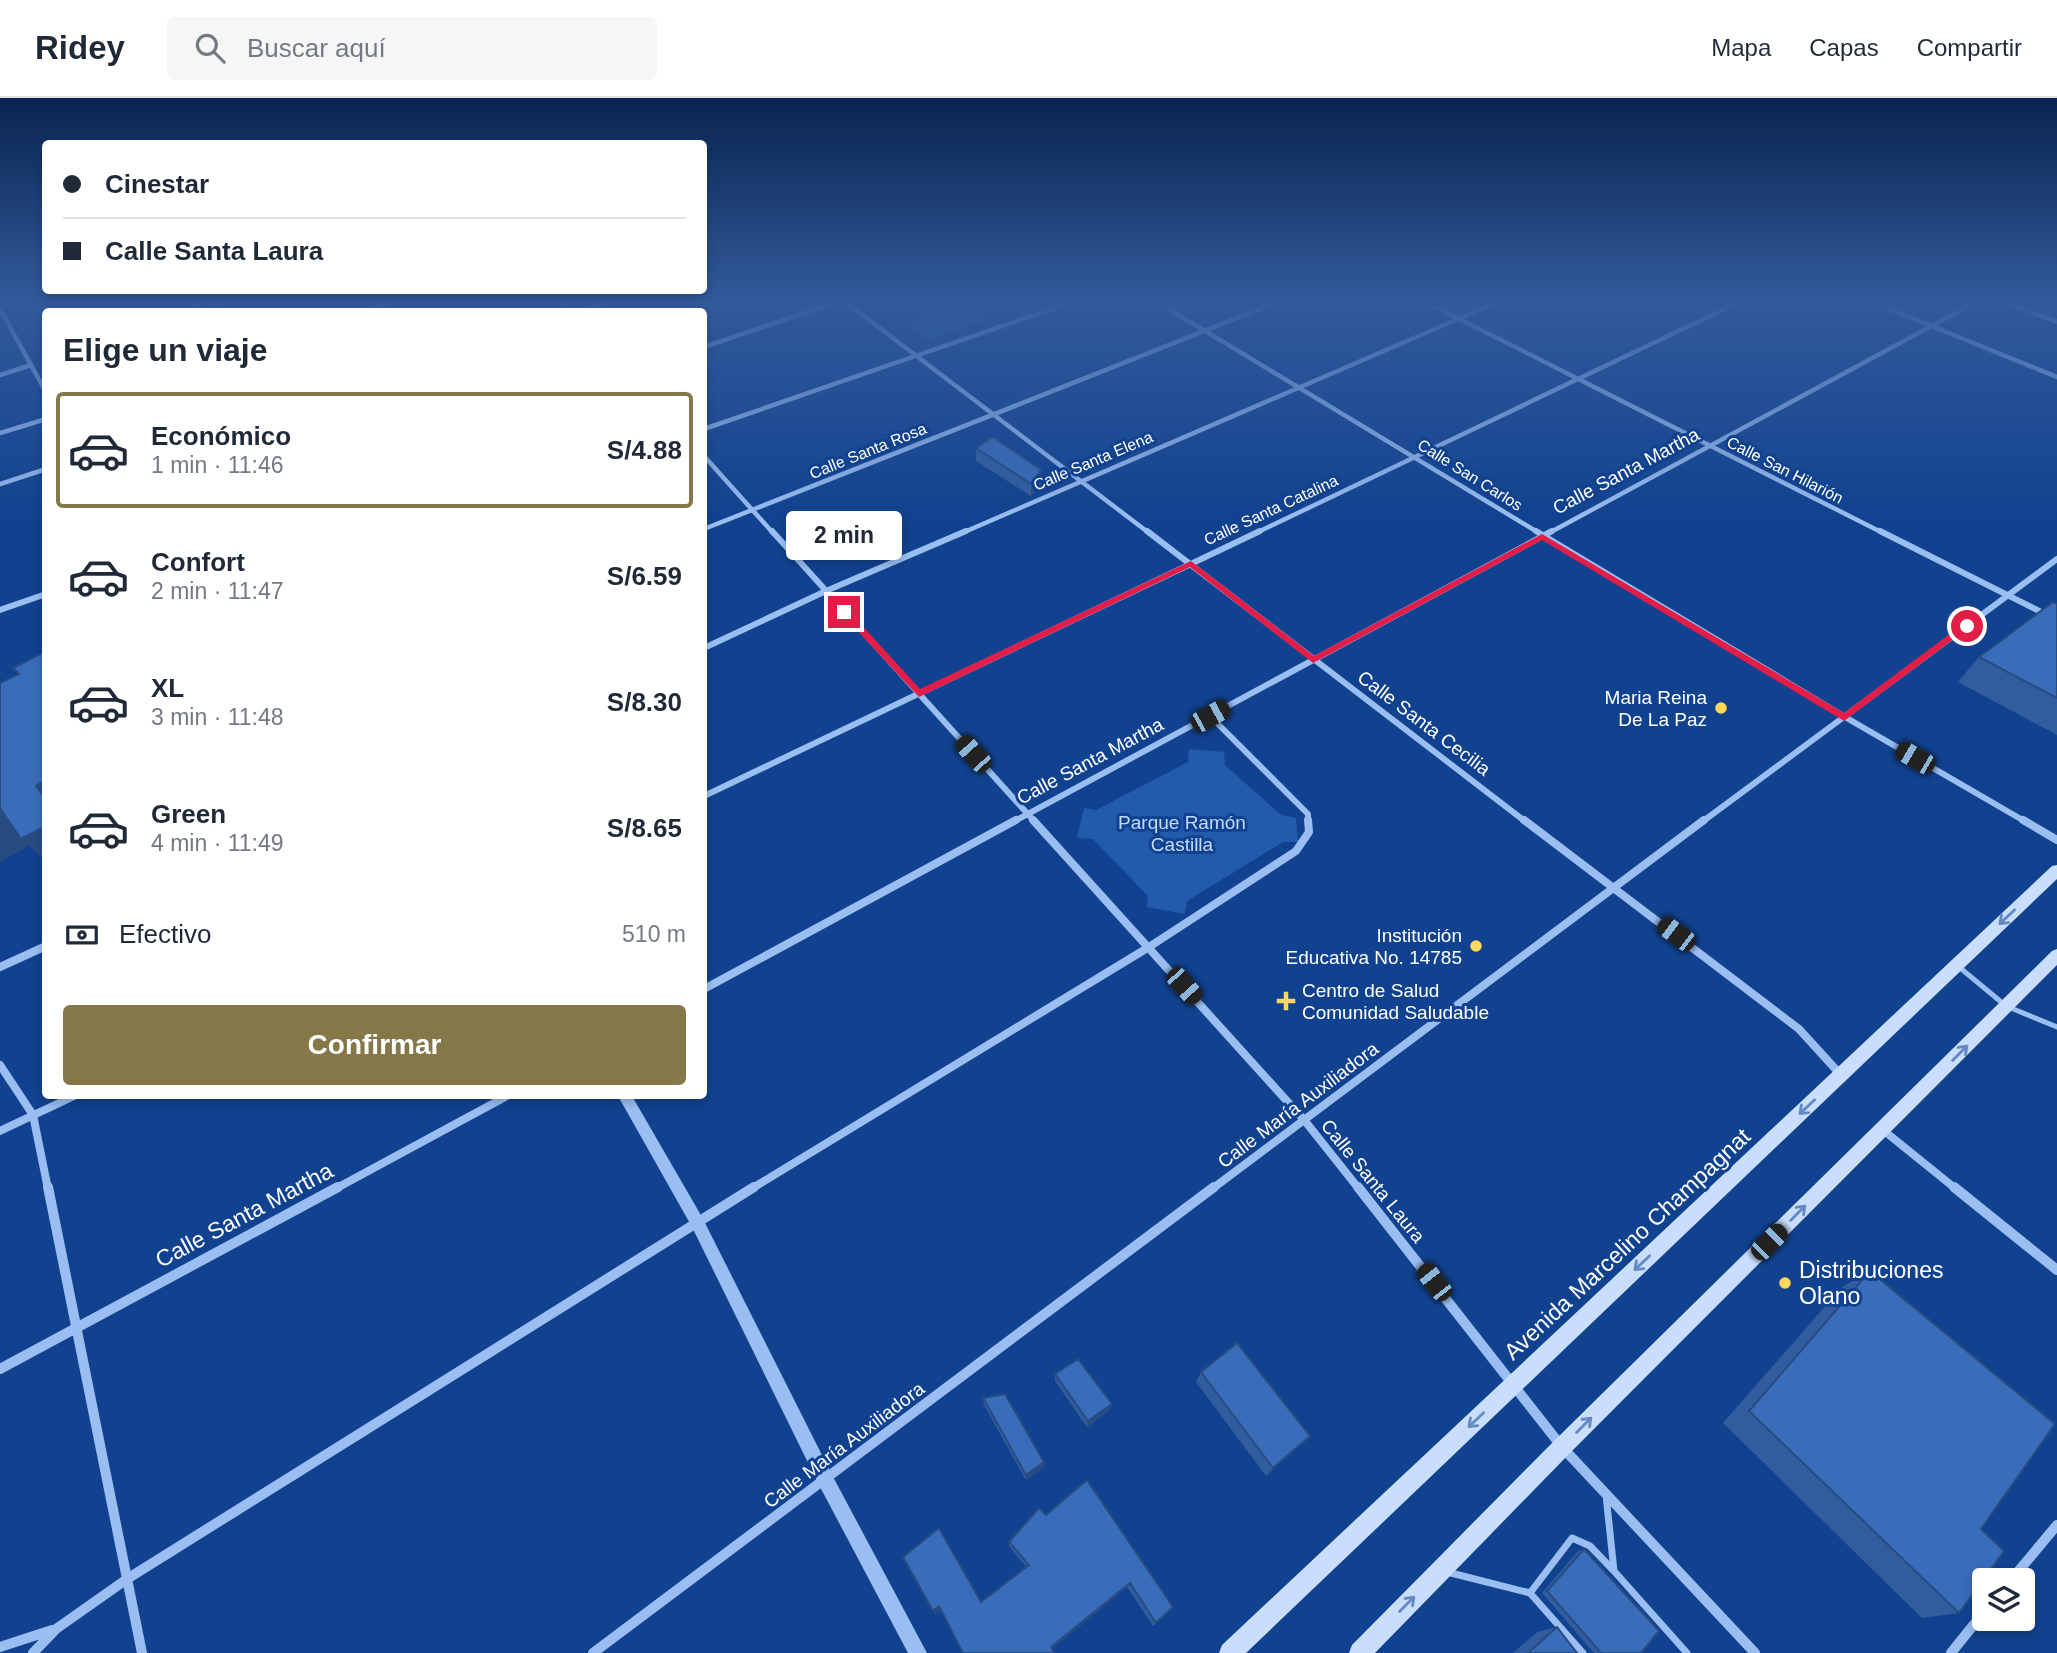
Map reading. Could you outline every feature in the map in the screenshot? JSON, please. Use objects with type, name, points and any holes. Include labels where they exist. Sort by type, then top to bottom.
[{"type":"main road","name":"Avenida Marcelino Champagnat","points":[[1230,1653],[2057,870]]},
{"type":"main road","points":[[1360,1653],[1562,1447],[2057,956]]},
{"type":"street","points":[[707,428],[859,376]]},
{"type":"street","name":"Calle Santa Cecilia","points":[[945,376],[1313,660],[1799,1029],[1840,1075]]},
{"type":"street","name":"Calle Santa Rosa","points":[[707,528],[1093,376]]},
{"type":"street","name":"Calle San Carlos","points":[[1279,376],[1844,718],[2057,839]]},
{"type":"street","name":"Calle Santa Elena","points":[[707,647],[826,591],[1328,376]]},
{"type":"street","name":"Calle San Hilarión","points":[[1572,376],[2057,620]]},
{"type":"street","name":"Calle Santa Catalina","points":[[707,795],[1586,376]]},
{"type":"street","name":"Calle Santa Martha","points":[[707,987],[1839,376]]},
{"type":"street","points":[[0,433],[42,420]]},
{"type":"street","name":"Calle Santa Laura","points":[[707,459],[1305,1121],[1562,1447],[1755,1653]]},
{"type":"street","points":[[0,484],[42,470]]},
{"type":"street","name":"Calle María Auxiliadora","points":[[593,1653],[1614,887],[2057,559]]},
{"type":"street","points":[[0,610],[42,595]]},
{"type":"street","points":[[33,1653],[56,1629],[127,1579],[697,1222],[1149,947],[1296,851],[1309,832],[1308,814],[1210,716]]},
{"type":"street","points":[[0,967],[42,948]]},
{"type":"street","points":[[0,1065],[33,1115],[74,1329],[142,1653]]},
{"type":"street","points":[[0,1131],[68,1099]]},
{"type":"street","name":"Calle Santa Martha","points":[[0,1369],[501,1099]]},
{"type":"street","points":[[627,1099],[697,1222],[825,1479],[918,1653]]},
{"type":"street","points":[[1883,1130],[2057,1270]]},
{"type":"street","points":[[2021,1568],[2057,1525]]},
{"type":"street","points":[[1951,1653],[1972,1627]]},
{"type":"street","points":[[0,1647],[56,1629]]},
{"type":"lane","points":[[1957,965],[2006,1006],[2057,1027]]},
{"type":"lane","points":[[1606,1495],[1614,1571]]},
{"type":"lane","points":[[1530,1593],[1572,1538],[1579,1538],[1614,1571],[1687,1653]]},
{"type":"lane","points":[[1441,1570],[1530,1593],[1583,1653]]},
{"type":"green space","name":"Parque Ramón Castilla","points":[[1189,749],[1224,752],[1225,765],[1281,815],[1296,818],[1298,842],[1283,842],[1187,901],[1185,914],[1147,907],[1148,896],[1093,839],[1077,838],[1084,808],[1096,810],[1188,762]]},
{"type":"building","points":[[993,437],[1041,470],[1031,484],[976,448]]},
{"type":"building","points":[[2053,602],[2057,604],[2057,698],[1979,657]]},
{"type":"building","points":[[42,653],[42,782],[36,786],[42,794],[42,828],[21,839],[0,808],[0,683],[19,674],[13,668]]},
{"type":"building","points":[[1870,1271],[2055,1424],[1981,1529],[2004,1551],[1992,1568],[1972,1568],[1972,1595],[1959,1613],[1749,1411]]},
{"type":"building","points":[[1237,1343],[1310,1436],[1273,1468],[1201,1372]]},
{"type":"building","points":[[1078,1359],[1112,1404],[1088,1421],[1055,1374]]},
{"type":"building","points":[[1005,1394],[1044,1462],[1026,1475],[983,1398]]},
{"type":"building","points":[[1087,1480],[1173,1607],[1156,1623],[1130,1583],[1051,1647],[1054,1653],[963,1653],[939,1606],[933,1611],[903,1557],[939,1528],[981,1602],[1029,1565],[1009,1542],[1039,1508],[1046,1515]]},
{"type":"building","points":[[1584,1549],[1659,1631],[1641,1653],[1601,1653],[1547,1591]]},
{"type":"building","points":[[1557,1627],[1577,1653],[1528,1653]]},
{"type":"place","name":"Maria Reina De La Paz","points":[[1721,708]]},
{"type":"place","name":"Institución Educativa No. 14785","points":[[1476,946]]},
{"type":"place","name":"Centro de Salud Comunidad Saludable","points":[[1286,1001]]},
{"type":"place","name":"Distribuciones Olano","points":[[1785,1283]]},
{"type":"route","points":[[844,612],[919,693],[1191,564],[1313,660],[1542,536],[1844,718],[1967,626]]}]
